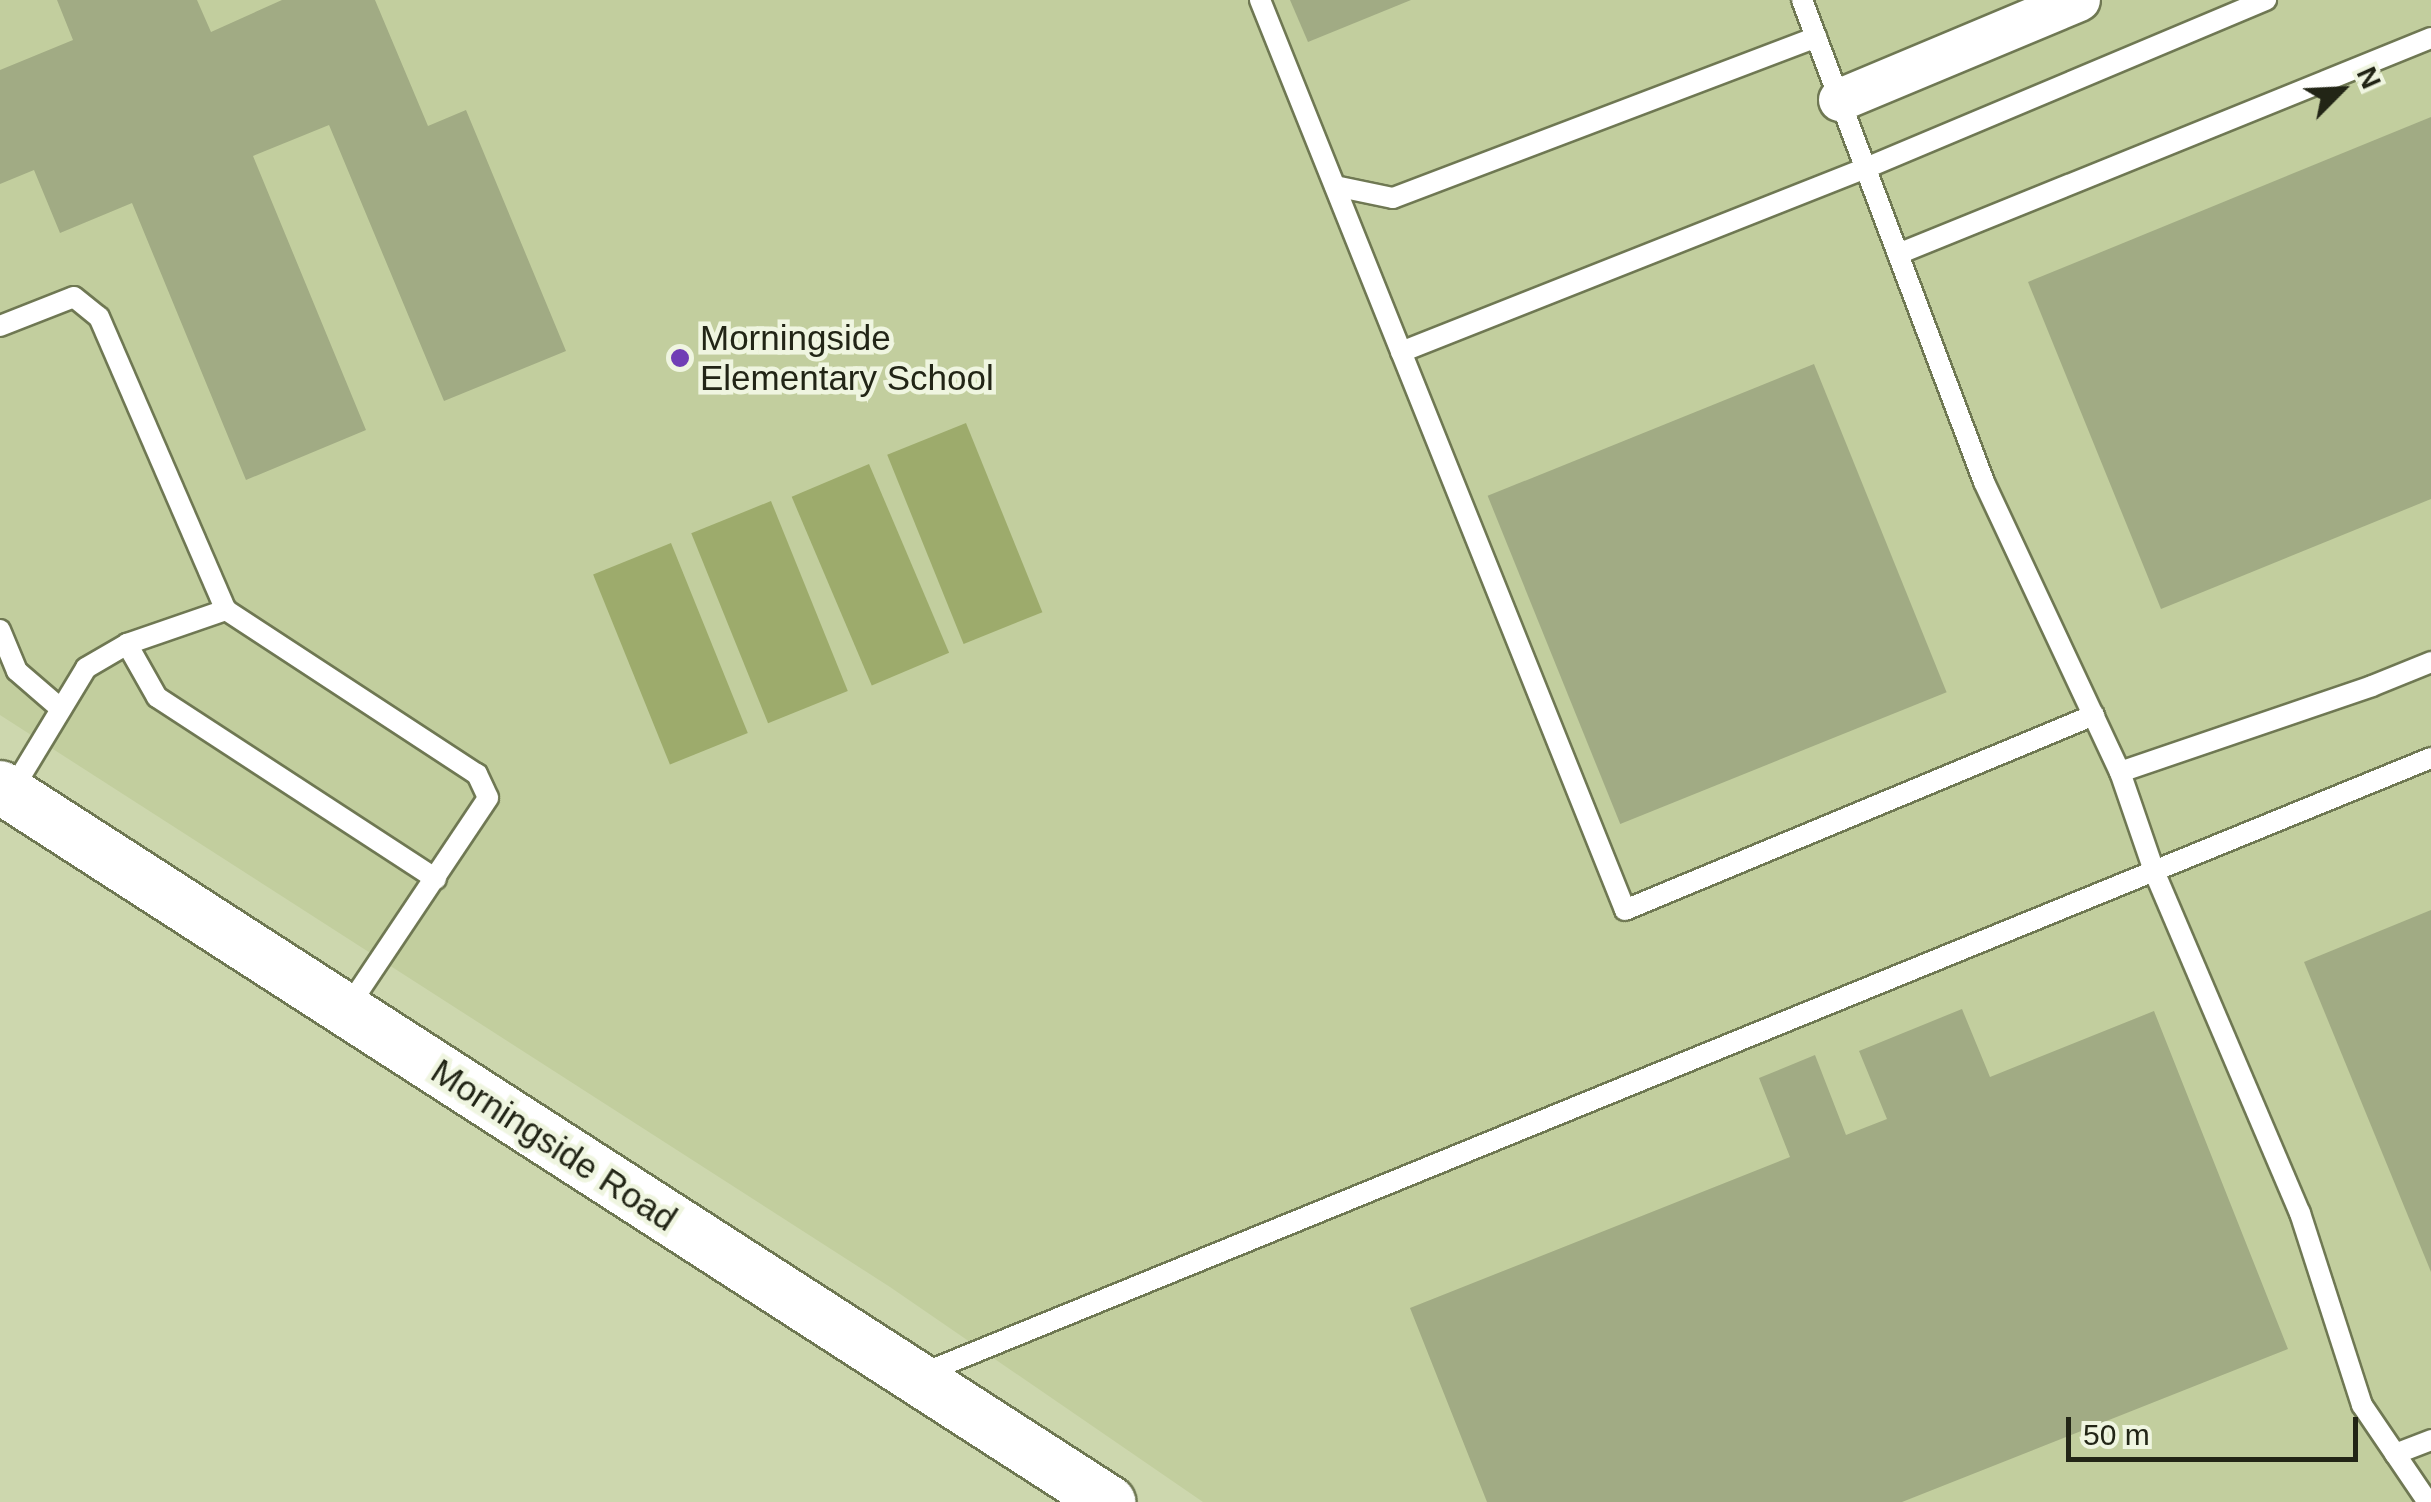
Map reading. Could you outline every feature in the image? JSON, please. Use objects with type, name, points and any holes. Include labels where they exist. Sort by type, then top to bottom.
[{"type":"street","points":[[1840,100],[2079,0]]},
{"type":"street","name":"Morningside Road","points":[[4,792],[1109,1502]]},
{"type":"lane","points":[[1260,0],[1625,910],[2094,716]]},
{"type":"lane","points":[[1802,0],[1984,482],[2120,772],[2154,871],[2300,1213],[2362,1406],[2428,1502]]},
{"type":"lane","points":[[1401,352],[1866,168],[2266,0]]},
{"type":"lane","points":[[1335,186],[1392,198],[1816,36]]},
{"type":"lane","points":[[1898,254],[2431,38]]},
{"type":"lane","points":[[0,326],[74,297],[100,316],[226,610],[477,774],[488,798],[346,1010]]},
{"type":"lane","points":[[4,792],[86,668],[127,644],[226,610]]},
{"type":"lane","points":[[0,630],[17,671],[60,709]]},
{"type":"lane","points":[[127,644],[157,697],[436,878]]},
{"type":"lane","points":[[2120,772],[2431,662]]},
{"type":"lane","points":[[913,1377],[2431,758]]},
{"type":"lane","points":[[2395,1454],[2431,1440]]},
{"type":"shaded area","points":[[0,0],[2431,0],[2431,1502],[1203,1502],[890,1287],[0,715]]},
{"type":"shaded area","points":[[966,423],[1042,612],[964,644],[887,455]]},
{"type":"shaded area","points":[[869,464],[949,653],[872,686],[792,497]]},
{"type":"shaded area","points":[[771,501],[848,691],[768,723],[691,533]]},
{"type":"shaded area","points":[[671,543],[748,733],[670,765],[593,574]]},
{"type":"building","points":[[57,0],[197,0],[211,32],[282,0],[375,0],[428,126],[466,110],[566,351],[444,401],[329,125],[253,156],[366,430],[246,480],[132,203],[60,233],[34,170],[0,184],[0,70],[73,40]]},
{"type":"building","points":[[1290,0],[1411,0],[1308,42]]},
{"type":"building","points":[[2431,117],[2431,499],[2161,609],[2028,282]]},
{"type":"building","points":[[1814,364],[1947,692],[1620,824],[1488,496]]},
{"type":"building","points":[[2431,910],[2431,1272],[2304,962]]},
{"type":"building","points":[[1962,1009],[1990,1077],[2154,1011],[2288,1349],[1902,1502],[1487,1502],[1410,1308],[1790,1157],[1759,1078],[1815,1055],[1846,1135],[1887,1119],[1859,1051]]},
{"type":"place","name":"Morningside Elementary School","points":[[680,358]]}]
